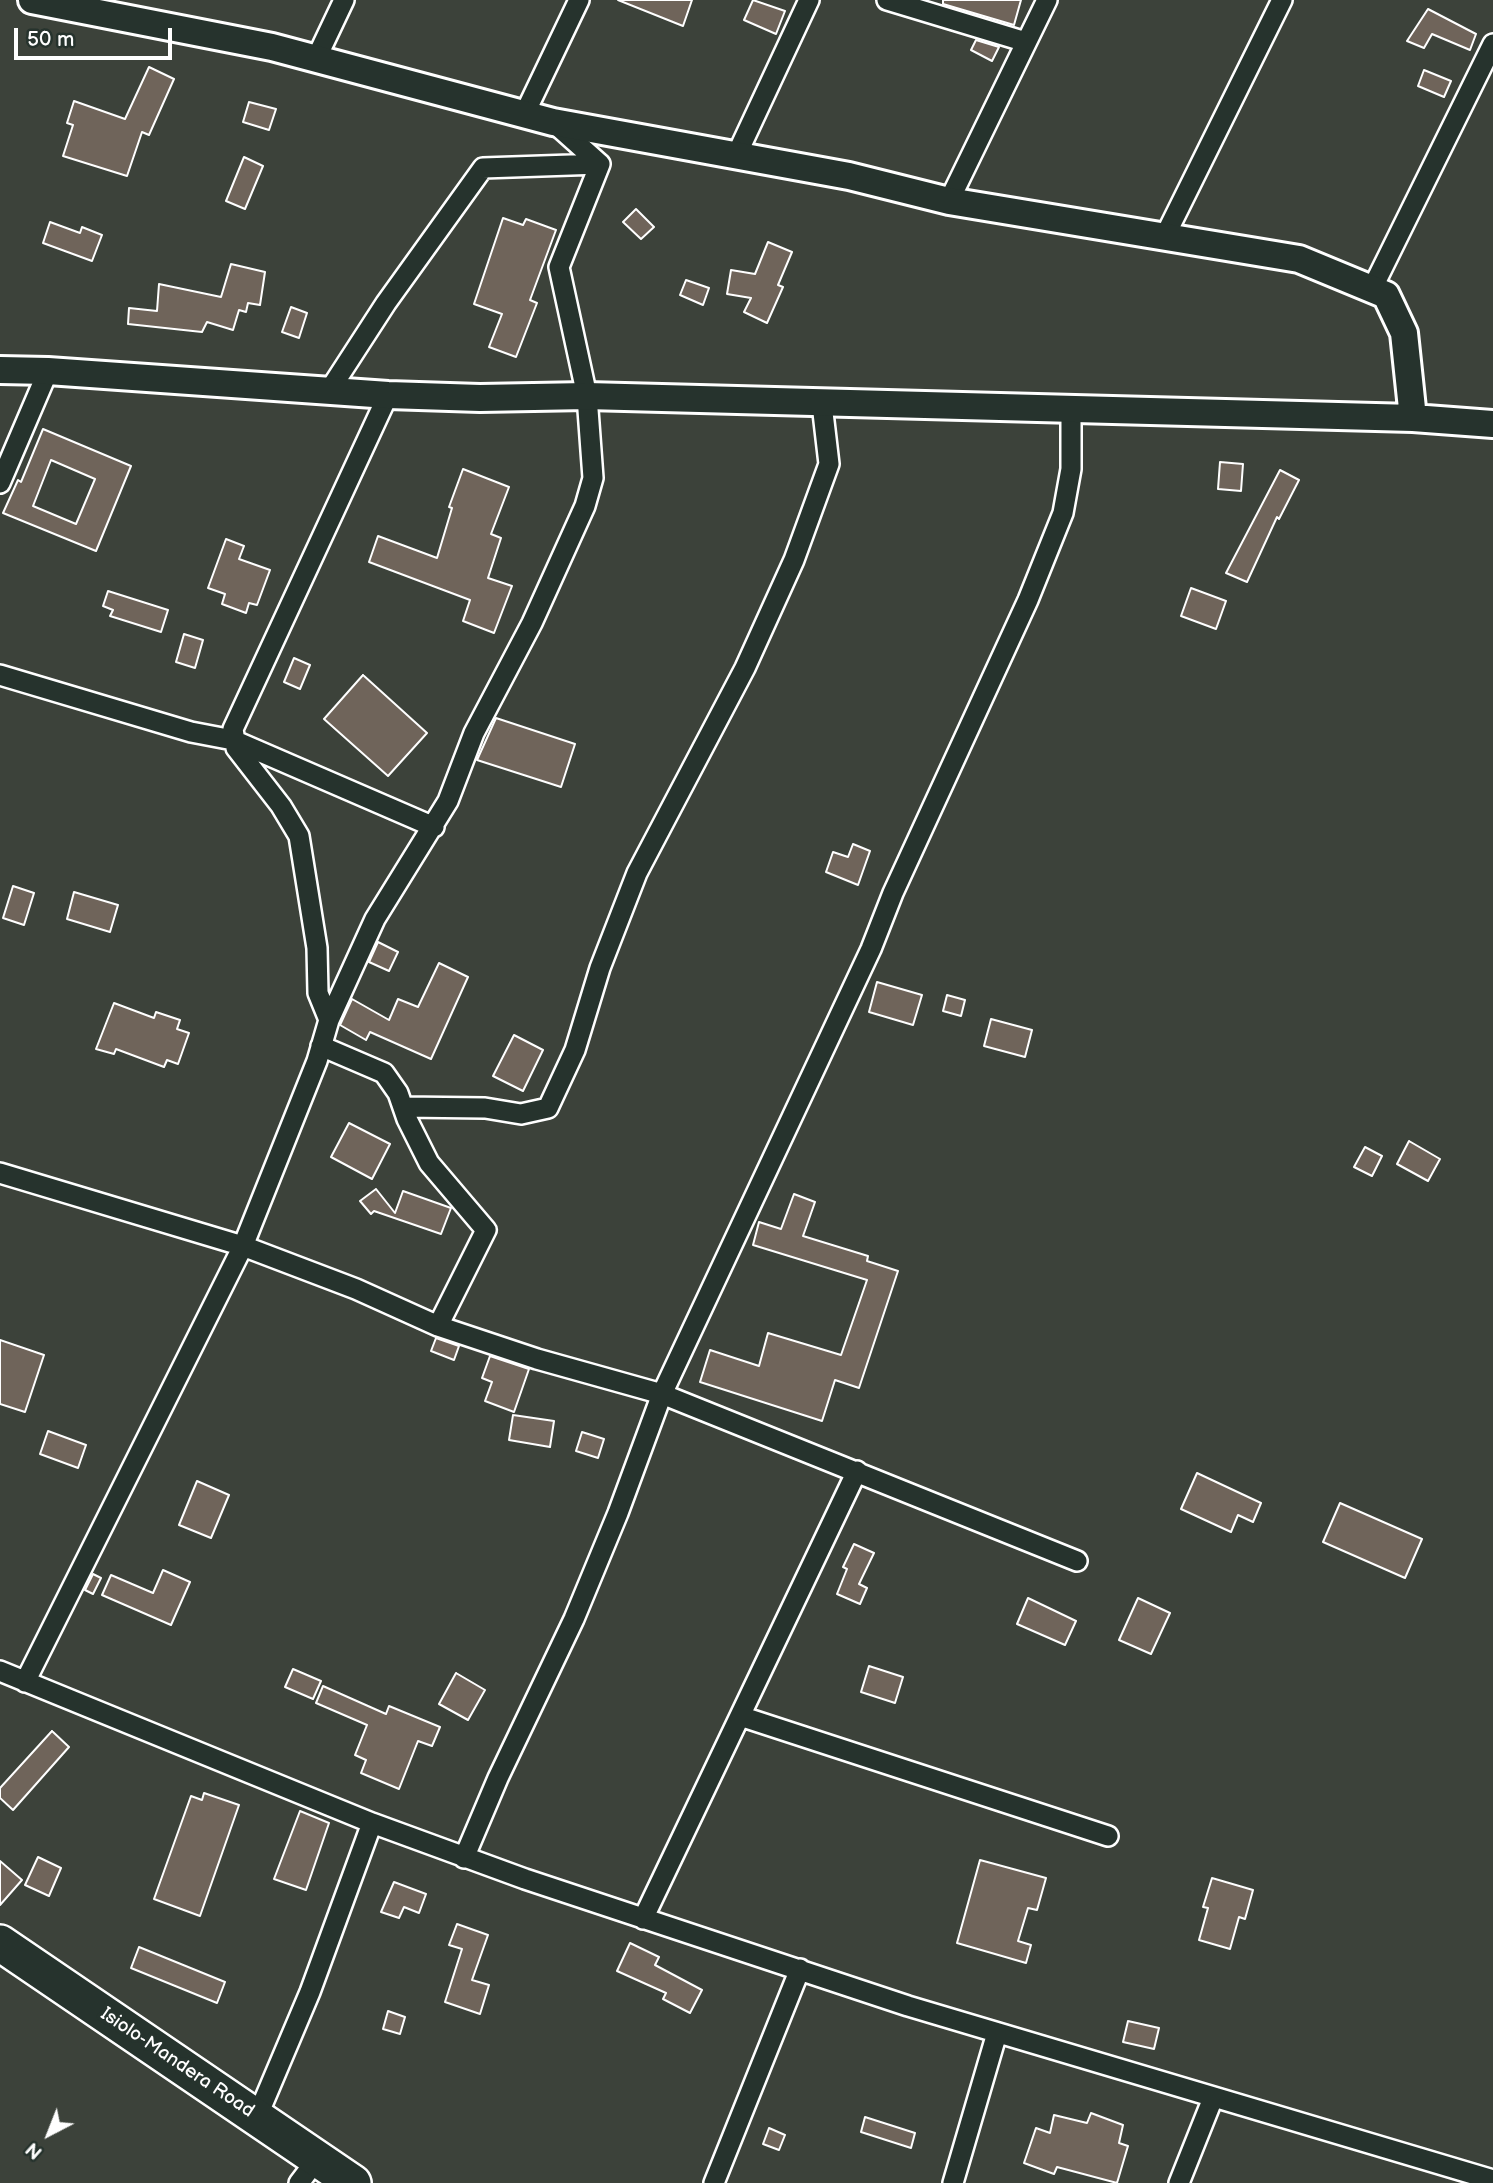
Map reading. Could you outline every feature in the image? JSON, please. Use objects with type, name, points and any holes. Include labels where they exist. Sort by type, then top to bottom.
[{"type":"highway","name":"Isiolo-Mandera Road","points":[[0,1943],[257,2117],[308,2170],[354,2183]]},
{"type":"main road","points":[[33,0],[106,7],[272,47],[553,122],[849,176],[949,201],[1164,238],[1271,252],[1299,259],[1385,295],[1404,333],[1413,418]]},
{"type":"main road","points":[[0,370],[388,395],[480,398],[587,396],[1413,418],[1493,424]]},
{"type":"street","points":[[316,59],[344,0]]},
{"type":"street","points":[[524,115],[579,0]]},
{"type":"street","points":[[737,154],[809,0]]},
{"type":"street","points":[[887,0],[1026,42]]},
{"type":"street","points":[[949,201],[1046,0]]},
{"type":"street","points":[[1164,238],[1282,0]]},
{"type":"street","points":[[1372,289],[1493,44]]},
{"type":"street","points":[[553,122],[600,164]]},
{"type":"street","points":[[329,391],[386,303],[483,169],[600,164]]},
{"type":"street","points":[[24,1682],[243,1246],[329,1020],[375,919],[448,801],[474,733],[532,623],[585,506],[593,478],[587,396],[559,267],[600,164]]},
{"type":"street","points":[[0,483],[48,371]]},
{"type":"street","points":[[329,1020],[318,993],[314,923],[299,836],[233,740],[238,713],[388,395]]},
{"type":"street","points":[[403,1107],[485,1108],[522,1114],[548,1108],[575,1050],[600,968],[637,873],[745,668],[794,560],[829,464],[822,404]]},
{"type":"street","points":[[464,1858],[498,1777],[574,1619],[618,1513],[662,1394],[871,949],[1028,600],[1063,513],[1071,469],[1071,409]]},
{"type":"street","points":[[0,675],[191,732],[233,740],[434,827]]},
{"type":"street","points":[[321,1046],[384,1073],[398,1093],[429,1163],[486,1230],[438,1326]]},
{"type":"street","points":[[0,1173],[243,1246],[356,1289],[438,1326],[537,1359],[662,1394],[1077,1561]]},
{"type":"street","points":[[643,1919],[857,1471]]},
{"type":"street","points":[[0,1671],[464,1858],[643,1919],[997,2033],[1493,2180]]},
{"type":"street","points":[[740,1716],[1108,1836]]},
{"type":"street","points":[[257,2117],[310,1992],[372,1823]]},
{"type":"street","points":[[714,2183],[800,1969]]},
{"type":"street","points":[[953,2183],[997,2033]]},
{"type":"street","points":[[1179,2183],[1213,2098]]},
{"type":"building","points":[[618,0],[692,0],[683,26]]},
{"type":"building","points":[[753,0],[785,11],[776,34],[744,20]]},
{"type":"building","points":[[943,0],[1021,0],[1014,25],[943,4]]},
{"type":"building","points":[[1428,9],[1476,34],[1470,50],[1432,34],[1424,48],[1407,41]]},
{"type":"building","points":[[976,40],[999,47],[992,61],[971,50]]},
{"type":"building","points":[[149,67],[174,79],[149,135],[142,132],[127,176],[63,156],[73,125],[67,123],[74,101],[125,119]]},
{"type":"building","points":[[1424,70],[1451,81],[1444,97],[1418,86]]},
{"type":"building","points":[[249,102],[276,109],[269,130],[243,122]]},
{"type":"building","points":[[244,157],[263,166],[245,209],[226,201]]},
{"type":"building","points":[[636,209],[654,227],[641,239],[623,222]]},
{"type":"building","points":[[503,218],[523,225],[526,219],[556,230],[530,300],[537,303],[516,357],[489,347],[502,314],[474,304]]},
{"type":"building","points":[[50,222],[80,233],[82,227],[102,235],[92,261],[43,243]]},
{"type":"building","points":[[768,242],[792,252],[778,285],[783,287],[767,323],[744,312],[751,298],[727,294],[731,270],[755,274]]},
{"type":"building","points":[[231,264],[265,272],[260,305],[248,303],[246,312],[239,310],[233,330],[207,322],[202,332],[128,324],[129,308],[157,311],[159,284],[221,297]]},
{"type":"building","points":[[686,280],[709,288],[703,305],[680,295]]},
{"type":"building","points":[[291,307],[307,313],[299,338],[282,332]]},
{"type":"building","points":[[43,429],[131,466],[96,551],[3,513],[18,480],[21,482]],"holes":[[[51,460],[95,479],[76,524],[33,506]]]},
{"type":"building","points":[[1220,462],[1243,464],[1241,491],[1218,489]]},
{"type":"building","points":[[463,469],[509,487],[491,534],[501,538],[488,578],[512,586],[494,633],[463,621],[470,600],[369,562],[378,536],[437,558],[452,508],[449,507]]},
{"type":"building","points":[[1280,470],[1299,480],[1279,519],[1277,517],[1247,582],[1226,573]]},
{"type":"building","points":[[226,539],[244,546],[239,559],[270,570],[257,605],[249,603],[246,613],[222,604],[225,594],[208,588]]},
{"type":"building","points":[[1191,588],[1226,601],[1216,629],[1181,616]]},
{"type":"building","points":[[108,591],[168,610],[161,632],[110,616],[113,610],[103,606]]},
{"type":"building","points":[[184,634],[203,640],[195,668],[176,662]]},
{"type":"building","points":[[294,658],[310,665],[300,689],[284,682]]},
{"type":"building","points":[[363,675],[427,733],[388,776],[324,719]]},
{"type":"building","points":[[496,718],[575,744],[561,787],[477,760]]},
{"type":"building","points":[[853,844],[870,851],[858,885],[826,872],[833,852],[848,857]]},
{"type":"building","points":[[13,886],[34,893],[24,925],[3,918]]},
{"type":"building","points":[[74,892],[118,905],[110,932],[67,919]]},
{"type":"building","points":[[378,942],[398,952],[389,971],[369,962]]},
{"type":"building","points":[[439,963],[468,977],[431,1059],[370,1032],[366,1040],[340,1025],[352,999],[389,1020],[398,999],[418,1007]]},
{"type":"building","points":[[877,982],[922,995],[913,1025],[869,1012]]},
{"type":"building","points":[[947,995],[965,1000],[961,1016],[943,1011]]},
{"type":"building","points":[[114,1003],[154,1018],[156,1012],[180,1020],[177,1029],[189,1033],[178,1064],[167,1060],[164,1067],[116,1049],[114,1054],[96,1049]]},
{"type":"building","points":[[991,1019],[1032,1030],[1025,1057],[984,1046]]},
{"type":"building","points":[[514,1035],[543,1050],[523,1091],[493,1076]]},
{"type":"building","points":[[349,1123],[390,1144],[372,1179],[331,1157]]},
{"type":"building","points":[[1409,1141],[1440,1159],[1428,1181],[1397,1164]]},
{"type":"building","points":[[1365,1147],[1382,1156],[1372,1176],[1354,1167]]},
{"type":"building","points":[[376,1189],[395,1213],[403,1191],[451,1208],[441,1234],[374,1211],[371,1214],[360,1201]]},
{"type":"building","points":[[794,1194],[815,1202],[803,1236],[868,1256],[867,1261],[898,1271],[859,1388],[835,1380],[822,1421],[700,1382],[710,1350],[759,1366],[768,1333],[841,1355],[867,1280],[753,1245],[759,1222],[781,1229]]},
{"type":"building","points":[[436,1338],[459,1346],[454,1360],[431,1351]]},
{"type":"building","points":[[0,1340],[44,1355],[25,1412],[0,1404]]},
{"type":"building","points":[[490,1356],[529,1369],[514,1412],[485,1401],[492,1382],[482,1378]]},
{"type":"building","points":[[513,1415],[554,1421],[550,1447],[509,1440]]},
{"type":"building","points":[[48,1431],[86,1445],[78,1468],[40,1454]]},
{"type":"building","points":[[582,1432],[604,1439],[598,1458],[576,1451]]},
{"type":"building","points":[[1197,1473],[1261,1503],[1253,1522],[1238,1515],[1231,1532],[1181,1509]]},
{"type":"building","points":[[197,1481],[229,1495],[211,1538],[179,1525]]},
{"type":"building","points":[[1340,1503],[1422,1539],[1405,1578],[1323,1542]]},
{"type":"building","points":[[854,1544],[874,1553],[859,1584],[867,1588],[860,1604],[837,1594],[847,1569],[843,1567]]},
{"type":"building","points":[[163,1570],[190,1582],[171,1625],[102,1595],[111,1575],[153,1593]]},
{"type":"building","points":[[93,1574],[101,1578],[93,1594],[85,1590]]},
{"type":"building","points":[[1028,1598],[1076,1621],[1065,1645],[1017,1624]]},
{"type":"building","points":[[1138,1598],[1170,1613],[1151,1654],[1119,1640]]},
{"type":"building","points":[[869,1666],[903,1677],[895,1703],[861,1692]]},
{"type":"building","points":[[293,1669],[321,1681],[313,1699],[285,1687]]},
{"type":"building","points":[[456,1673],[485,1690],[468,1720],[439,1704]]},
{"type":"building","points":[[323,1686],[386,1714],[389,1706],[440,1727],[432,1746],[418,1741],[399,1789],[361,1773],[366,1760],[355,1755],[367,1725],[316,1703]]},
{"type":"building","points":[[52,1731],[69,1747],[13,1810],[0,1798],[0,1788]]},
{"type":"building","points":[[204,1793],[239,1805],[200,1916],[154,1899],[191,1796],[202,1800]]},
{"type":"building","points":[[300,1811],[329,1823],[306,1890],[274,1879]]},
{"type":"building","points":[[38,1857],[61,1868],[49,1896],[25,1885]]},
{"type":"building","points":[[980,1860],[1046,1878],[1037,1910],[1028,1908],[1018,1941],[1031,1945],[1026,1963],[957,1943]]},
{"type":"building","points":[[0,1861],[22,1880],[0,1905]]},
{"type":"building","points":[[1212,1878],[1253,1890],[1245,1919],[1239,1917],[1230,1949],[1199,1940],[1208,1908],[1203,1907]]},
{"type":"building","points":[[394,1882],[426,1894],[419,1913],[404,1907],[399,1918],[381,1912]]},
{"type":"building","points":[[457,1924],[488,1935],[472,1980],[489,1985],[480,2014],[445,2002],[462,1949],[449,1945]]},
{"type":"building","points":[[630,1943],[659,1957],[655,1965],[702,1990],[690,2013],[663,1999],[666,1993],[617,1971]]},
{"type":"building","points":[[139,1947],[225,1982],[217,2003],[131,1968]]},
{"type":"building","points":[[388,2011],[405,2017],[400,2034],[383,2029]]},
{"type":"building","points":[[1128,2021],[1159,2028],[1154,2049],[1123,2042]]},
{"type":"building","points":[[1091,2113],[1123,2125],[1119,2143],[1128,2146],[1117,2183],[1057,2167],[1054,2174],[1024,2163],[1036,2128],[1050,2133],[1054,2115],[1087,2123]]},
{"type":"building","points":[[865,2117],[915,2133],[911,2148],[861,2132]]},
{"type":"building","points":[[769,2128],[785,2135],[779,2150],[763,2144]]}]
